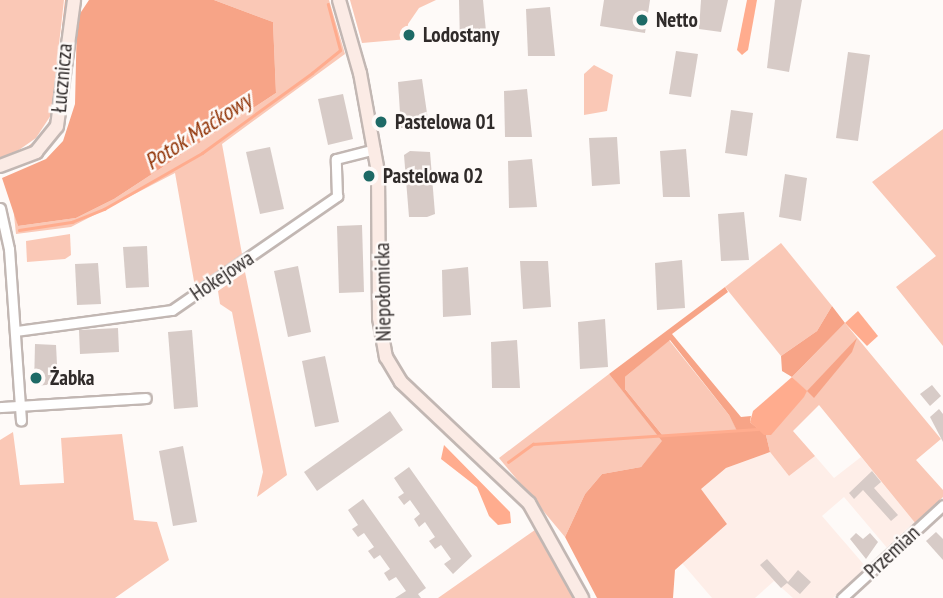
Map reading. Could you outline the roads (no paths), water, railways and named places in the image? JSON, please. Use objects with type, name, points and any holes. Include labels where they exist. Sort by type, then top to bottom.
[{"type":"main road","name":"Łucznicza","points":[[0,166],[36,152],[57,126],[74,0]]},
{"type":"main road","name":"Niepołomicka","points":[[339,0],[375,149],[382,212],[380,332],[391,370],[529,503],[582,598]]},
{"type":"street","name":"Hokejowa","points":[[16,331],[82,318],[172,310],[337,197],[336,159],[375,149]]},
{"type":"street","points":[[0,208],[16,331],[21,421]]},
{"type":"street","points":[[0,407],[146,398]]},
{"type":"street","name":"Przemian","points":[[842,598],[943,505]]},
{"type":"waterway","points":[[57,82],[66,0]]},
{"type":"waterway","name":"Potok Maćkowy","points":[[19,230],[72,222],[104,209],[202,153],[312,73],[340,50],[328,5]]},
{"type":"waterway","points":[[47,129],[52,116]]},
{"type":"waterway","points":[[24,150],[39,140]]},
{"type":"waterway","points":[[508,462],[533,444],[758,429]]},
{"type":"place","name":"Netto","points":[[642,20]]},
{"type":"place","name":"Lodostany","points":[[409,35]]},
{"type":"place","name":"Pastelowa 01","points":[[381,122]]},
{"type":"place","name":"Pastelowa 02","points":[[369,176]]},
{"type":"place","name":"Żabka","points":[[36,378]]}]
